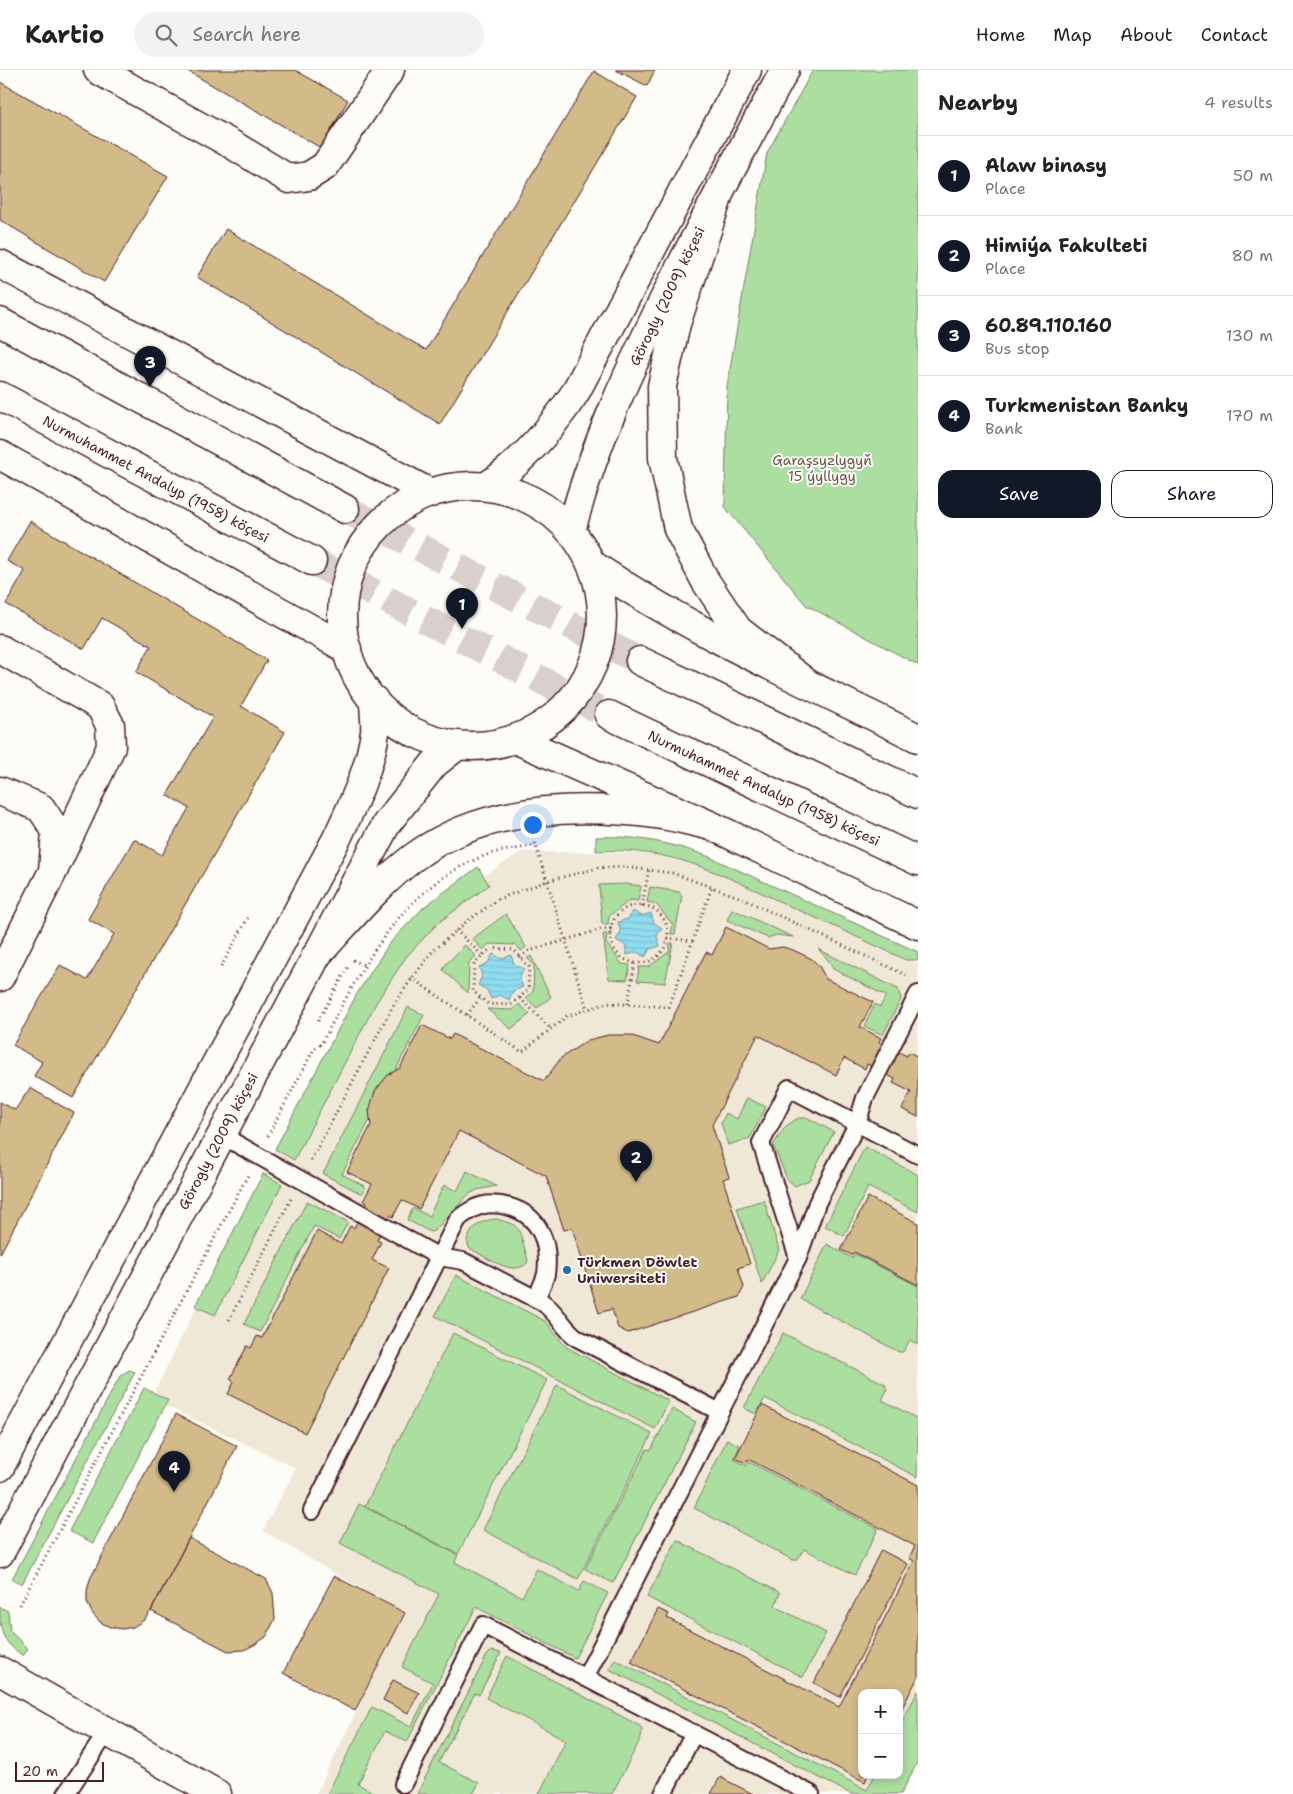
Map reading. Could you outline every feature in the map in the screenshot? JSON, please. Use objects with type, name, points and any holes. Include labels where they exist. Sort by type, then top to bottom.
[{"type":"street","points":[[98,70],[233,145],[289,179],[309,176],[325,166],[390,70]]},
{"type":"street","points":[[487,486],[506,473],[526,455],[558,418],[574,393],[747,70]]},
{"type":"street","name":"Görogly (2009) köçesi","points":[[571,531],[582,488],[612,411],[647,333],[721,188],[785,70]]},
{"type":"street","points":[[721,188],[676,324],[662,386],[663,458],[678,529],[706,582],[738,630],[808,684]]},
{"type":"street","points":[[0,264],[430,493]]},
{"type":"street","points":[[0,322],[345,509]]},
{"type":"street","name":"Nurmuhammet Andalyp (1958) köçesi","points":[[0,396],[312,562]]},
{"type":"street","points":[[0,455],[347,649]]},
{"type":"street","points":[[468,486],[487,486],[524,496],[542,506],[571,531],[592,564],[598,582],[602,621],[600,641],[587,677],[564,708],[549,721],[515,739],[496,744],[458,745],[420,735],[395,720],[374,700],[362,685],[347,649],[342,610],[350,572],[358,555],[368,538],[388,517],[412,500],[430,493],[468,486]]},
{"type":"street","points":[[592,564],[642,598],[693,626],[918,738]]},
{"type":"street","points":[[0,649],[100,706],[110,725],[111,747],[53,871],[0,977]]},
{"type":"street","points":[[640,662],[918,794]]},
{"type":"street","points":[[0,1467],[337,838],[356,798],[370,754],[375,730],[374,700]]},
{"type":"street","name":"Nurmuhammet Andalyp (1958) köçesi","points":[[609,715],[918,861]]},
{"type":"street","points":[[515,739],[712,826],[918,925]]},
{"type":"street","name":"Görogly (2009) köçesi","points":[[0,1554],[387,823],[434,764],[458,745]]},
{"type":"street","points":[[0,791],[41,808],[56,831],[53,871]]},
{"type":"street","points":[[315,957],[378,890],[414,858],[436,843],[480,824],[531,813],[590,810],[657,814],[712,826]]},
{"type":"street","points":[[0,1671],[217,1794]]},
{"type":"lane","points":[[585,1678],[798,1258],[817,1203],[857,1124],[865,1098],[918,994]]},
{"type":"lane","points":[[798,1258],[761,1143],[789,1088],[918,1155]]},
{"type":"lane","points":[[221,1135],[439,1257],[463,1262],[536,1299],[553,1309],[571,1334],[577,1338],[720,1412]]},
{"type":"lane","points":[[312,1511],[458,1219],[472,1208],[484,1204],[500,1204],[520,1210],[536,1221],[543,1236],[546,1276],[536,1299]]},
{"type":"lane","points":[[403,1784],[483,1626],[811,1794]]},
{"type":"lane","points":[[66,1794],[107,1732]]},
{"type":"lane","points":[[663,1794],[694,1734]]},
{"type":"path","points":[[534,836],[587,1009]]},
{"type":"path","points":[[20,1605],[314,1048],[321,1044],[372,951],[396,920],[417,900],[456,870],[486,856],[536,845]]},
{"type":"path","points":[[229,1320],[395,1002],[411,978],[456,930],[498,900],[547,881],[598,868],[649,869],[672,873],[739,897],[910,977]]},
{"type":"path","points":[[642,906],[649,869]]},
{"type":"path","points":[[411,978],[522,1052],[567,1016],[587,1009],[607,1003],[669,1007],[712,887]]},
{"type":"path","points":[[631,905],[654,908],[668,926],[665,949],[647,963],[624,960],[610,942],[612,929],[613,919],[631,905]]},
{"type":"path","points":[[221,967],[249,916]]},
{"type":"path","points":[[520,958],[529,952],[565,940],[602,929],[612,929]]},
{"type":"path","points":[[456,930],[483,956]]},
{"type":"path","points":[[667,938],[692,941]]},
{"type":"path","points":[[491,948],[514,950],[529,967],[528,990],[511,1006],[488,1004],[472,991],[474,964],[483,956],[491,948]]},
{"type":"path","points":[[318,1021],[354,958],[364,965]]},
{"type":"path","points":[[628,1004],[635,962]]},
{"type":"path","points":[[467,1015],[480,998]]},
{"type":"path","points":[[520,998],[551,1029]]},
{"type":"shaded area","name":"Türkmen Döwlet Uniwersiteti","points":[[521,852],[646,853],[749,878],[918,964],[918,1744],[903,1774],[903,1689],[858,1689],[858,1779],[900,1779],[893,1794],[316,1794],[404,1614],[263,1531],[296,1468],[151,1399],[279,1140],[412,923]]},
{"type":"green space","name":"Garaşsyzlygyň 15 ýyllygy","points":[[813,70],[918,70],[918,665],[806,605],[725,507],[727,386],[767,153]]},
{"type":"green space","points":[[596,837],[624,837],[651,841],[705,855],[918,952],[918,960],[906,960],[738,882],[694,864],[648,853],[596,851]]},
{"type":"green space","points":[[478,867],[489,885],[438,923],[406,957],[376,1003],[294,1160],[275,1149],[358,992],[389,944],[424,907]]},
{"type":"green space","points":[[626,884],[641,886],[638,901],[630,900],[609,916],[608,924],[602,924],[599,885]]},
{"type":"green space","points":[[650,887],[679,892],[682,895],[675,934],[671,934],[673,925],[656,904],[647,902]]},
{"type":"green space","points":[[732,909],[793,937],[776,935],[768,938],[727,920]]},
{"type":"green space","points":[[506,914],[526,947],[521,951],[516,945],[489,944],[483,950],[472,939]]},
{"type":"green space","points":[[603,934],[607,934],[606,943],[622,964],[630,965],[627,980],[609,979]]},
{"type":"green space","points":[[670,943],[673,943],[665,983],[637,981],[639,967],[648,967],[669,952]]},
{"type":"green space","points":[[465,945],[476,956],[469,962],[468,993],[443,970],[445,965]]},
{"type":"green space","points":[[818,949],[898,989],[901,999],[883,1035],[864,1026],[875,1004],[880,1007],[886,996],[833,969],[830,962]]},
{"type":"green space","points":[[531,956],[551,997],[537,1008],[526,998],[533,992],[534,965],[527,958]]},
{"type":"green space","points":[[519,1004],[530,1014],[511,1029],[487,1009],[513,1010]]},
{"type":"green space","points":[[408,1007],[424,1015],[342,1174],[366,1187],[362,1194],[323,1174]]},
{"type":"green space","points":[[747,1098],[766,1107],[750,1138],[728,1145],[721,1123],[726,1113],[737,1119]]},
{"type":"green space","points":[[798,1118],[808,1118],[834,1132],[809,1180],[795,1186],[787,1179],[773,1145],[786,1126]]},
{"type":"green space","points":[[865,1147],[918,1175],[918,1212],[868,1187],[844,1236],[825,1226]]},
{"type":"green space","points":[[467,1171],[496,1186],[477,1190],[468,1195],[434,1231],[430,1232],[407,1220],[413,1208],[429,1216],[444,1185],[457,1191]]},
{"type":"green space","points":[[263,1174],[282,1184],[215,1315],[195,1306]]},
{"type":"green space","points":[[764,1200],[779,1250],[762,1284],[737,1208]]},
{"type":"green space","points":[[307,1201],[348,1222],[339,1239],[314,1226],[260,1332],[244,1324]]},
{"type":"green space","points":[[497,1219],[512,1224],[520,1232],[528,1262],[522,1267],[507,1267],[469,1248],[467,1240],[475,1227],[482,1222]]},
{"type":"green space","points":[[827,1244],[852,1258],[855,1254],[918,1286],[918,1345],[910,1340],[903,1352],[899,1352],[800,1299]]},
{"type":"green space","points":[[456,1275],[545,1321],[566,1347],[669,1401],[655,1429],[435,1316]]},
{"type":"green space","points":[[453,1333],[547,1380],[458,1554],[365,1506]]},
{"type":"green space","points":[[783,1333],[885,1384],[887,1390],[882,1400],[918,1419],[917,1477],[765,1398],[756,1414],[744,1408]]},
{"type":"green space","points":[[129,1370],[135,1372],[22,1584],[12,1579],[120,1376]]},
{"type":"green space","points":[[557,1385],[652,1434],[578,1579],[483,1530]]},
{"type":"green space","points":[[144,1388],[168,1400],[93,1543],[69,1531]]},
{"type":"green space","points":[[672,1409],[696,1422],[613,1583],[585,1569],[647,1449],[651,1450]]},
{"type":"green space","points":[[727,1439],[740,1446],[734,1459],[746,1466],[749,1462],[878,1529],[855,1575],[804,1549],[797,1560],[793,1560],[694,1508]]},
{"type":"green space","points":[[359,1504],[458,1555],[455,1562],[522,1597],[537,1569],[579,1591],[584,1581],[608,1593],[575,1658],[476,1607],[407,1742],[385,1731],[358,1784],[376,1794],[327,1794],[372,1707],[411,1727],[433,1683],[402,1667],[439,1594],[340,1543]]},
{"type":"green space","points":[[677,1540],[777,1591],[780,1593],[775,1606],[826,1633],[803,1677],[647,1597]]},
{"type":"green space","points":[[0,1607],[8,1611],[10,1631],[28,1649],[23,1656],[10,1645],[3,1635],[0,1623]]},
{"type":"green space","points":[[492,1651],[501,1653],[479,1695],[475,1693],[439,1762],[479,1783],[473,1794],[417,1794],[487,1655]]},
{"type":"green space","points":[[507,1656],[640,1726],[642,1729],[641,1738],[612,1794],[539,1794],[566,1740],[486,1698]]},
{"type":"green space","points":[[615,1659],[867,1790],[873,1779],[903,1779],[903,1719],[918,1691],[918,1761],[901,1794],[851,1794],[609,1669]]},
{"type":"water","points":[[633,911],[641,916],[651,913],[654,923],[662,928],[657,936],[660,946],[650,949],[645,957],[637,952],[627,955],[625,945],[616,940],[621,932],[618,922],[628,919]]},
{"type":"water","points":[[493,954],[502,959],[511,955],[514,964],[524,969],[519,978],[523,987],[513,991],[509,1000],[500,995],[491,999],[487,990],[478,985],[482,976],[479,967],[488,963]]},
{"type":"building","points":[[186,70],[295,70],[348,100],[321,148]]},
{"type":"building","points":[[616,70],[655,70],[647,86]]},
{"type":"building","points":[[594,71],[637,97],[440,424],[197,277],[226,229],[426,350]]},
{"type":"building","points":[[0,82],[168,176],[104,282],[0,220]]},
{"type":"building","points":[[30,521],[267,660],[241,706],[285,732],[73,1098],[34,1076],[42,1062],[13,1045],[60,965],[87,980],[114,934],[88,919],[134,839],[162,855],[189,808],[167,795],[213,717],[136,672],[151,646],[102,618],[84,649],[6,604],[25,571],[7,561]]},
{"type":"building","points":[[726,927],[769,949],[783,947],[812,959],[819,966],[826,979],[873,1002],[860,1027],[881,1038],[879,1042],[907,1056],[909,1052],[918,1057],[918,1117],[902,1109],[911,1092],[893,1083],[895,1079],[867,1064],[865,1069],[844,1058],[836,1075],[758,1035],[712,1125],[729,1177],[723,1179],[750,1264],[738,1268],[744,1287],[739,1297],[628,1333],[618,1328],[612,1309],[599,1313],[572,1228],[564,1230],[546,1176],[459,1131],[419,1209],[402,1200],[393,1217],[390,1215],[377,1240],[381,1242],[372,1260],[389,1268],[305,1433],[228,1394],[234,1382],[230,1379],[247,1346],[251,1348],[257,1336],[262,1338],[317,1231],[341,1244],[350,1226],[354,1228],[367,1203],[363,1201],[372,1184],[347,1172],[371,1125],[369,1111],[375,1091],[388,1075],[400,1068],[422,1025],[450,1039],[453,1034],[544,1081],[561,1058],[588,1040],[608,1035],[630,1035],[659,1045],[706,952],[712,955]]},
{"type":"building","points":[[30,1088],[74,1113],[0,1254],[0,1102],[15,1110]]},
{"type":"building","points":[[868,1197],[918,1223],[918,1285],[854,1252],[852,1255],[841,1250]]},
{"type":"building","points":[[762,1405],[918,1485],[918,1677],[903,1706],[903,1689],[858,1689],[858,1778],[631,1662],[658,1609],[669,1614],[667,1618],[839,1707],[914,1561],[909,1558],[915,1546],[748,1459],[746,1463],[735,1458]]},
{"type":"building","points":[[176,1414],[237,1446],[151,1611],[144,1620],[133,1627],[122,1629],[110,1627],[100,1622],[92,1613],[87,1602],[90,1579]]},
{"type":"building","points":[[189,1538],[266,1579],[273,1593],[275,1619],[266,1637],[244,1650],[228,1651],[151,1611]]},
{"type":"building","points":[[881,1550],[908,1564],[840,1697],[814,1683]]},
{"type":"building","points":[[334,1576],[405,1613],[355,1711],[283,1673]]},
{"type":"building","points":[[393,1680],[419,1693],[408,1713],[383,1700]]},
{"type":"building","points":[[720,1777],[753,1794],[711,1794]]},
{"type":"tunnel","points":[[345,509],[640,661]]},
{"type":"tunnel","points":[[312,561],[609,715]]},
{"type":"place","name":"60.89.110.160","points":[[150,387]]},
{"type":"place","name":"Alaw binasy","points":[[462,629]]},
{"type":"place","name":"Himiýa Fakulteti","points":[[636,1182]]},
{"type":"place","name":"Türkmen Döwlet Uniwersiteti","points":[[567,1270]]},
{"type":"place","name":"Turkmenistan Banky","points":[[174,1492]]}]
